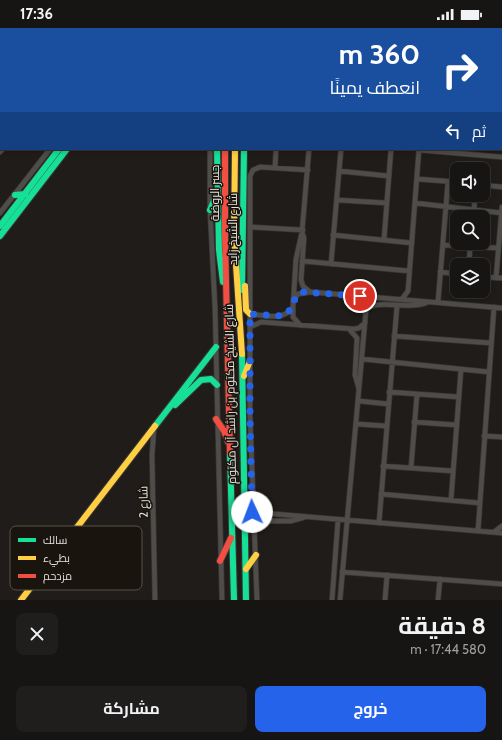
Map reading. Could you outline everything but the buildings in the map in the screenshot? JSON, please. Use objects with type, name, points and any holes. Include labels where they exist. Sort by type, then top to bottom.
[{"type":"main road","points":[[0,226],[59,150]]},
{"type":"main road","points":[[0,236],[67,150]]},
{"type":"main road","name":"شارع الشيخ زايد","points":[[217,150],[219,250],[226,306]]},
{"type":"main road","name":"جسر الروضة","points":[[224,237],[225,150]]},
{"type":"main road","name":"جسر الروضة","points":[[234,236],[235,150]]},
{"type":"main road","name":"شارع الشيخ زايد","points":[[240,308],[243,289],[245,151]]},
{"type":"main road","points":[[15,195],[25,194]]},
{"type":"main road","points":[[210,210],[218,194]]},
{"type":"main road","name":"شارع الشيخ مكتوم بن راشد آل مكتوم","points":[[234,236],[240,308],[243,378],[246,600]]},
{"type":"main road","name":"شارع الشيخ مكتوم بن راشد آل مكتوم","points":[[224,237],[234,600]]},
{"type":"main road","points":[[244,242],[245,305],[246,310],[250,314]]},
{"type":"main road","points":[[76,526],[103,494],[216,347]]},
{"type":"main road","points":[[243,378],[250,361]]},
{"type":"main road","points":[[162,417],[201,380],[211,379],[217,385]]},
{"type":"main road","points":[[216,419],[225,433],[231,450]]},
{"type":"main road","points":[[100,488],[103,494]]},
{"type":"main road","points":[[244,490],[248,507],[252,512]]},
{"type":"main road","points":[[220,561],[232,534]]},
{"type":"main road","points":[[246,571],[250,562],[256,555]]},
{"type":"main road","points":[[21,600],[27,590]]},
{"type":"street","points":[[502,107],[502,118]]},
{"type":"street","points":[[0,212],[49,150]]},
{"type":"street","points":[[210,150],[210,210],[216,347],[216,419],[222,600]]},
{"type":"street","points":[[275,168],[276,150]]},
{"type":"street","points":[[300,325],[294,319],[293,303],[296,259],[302,231],[310,150]]},
{"type":"street","points":[[331,264],[341,150]]},
{"type":"street","points":[[384,240],[391,150]]},
{"type":"street","points":[[412,300],[408,291],[419,150],[502,158]]},
{"type":"street","points":[[257,600],[255,528],[252,512],[250,176],[254,170],[260,167],[308,170]]},
{"type":"street","points":[[339,171],[389,176]]},
{"type":"street","points":[[417,179],[448,182],[438,302]]},
{"type":"street","points":[[490,186],[502,187]]},
{"type":"street","points":[[337,200],[387,203]]},
{"type":"street","points":[[415,203],[474,210],[475,202]]},
{"type":"street","points":[[496,278],[502,207]]},
{"type":"street","points":[[490,212],[502,213]]},
{"type":"street","points":[[250,227],[302,231]]},
{"type":"street","points":[[302,231],[304,239],[302,283],[305,289],[311,292]]},
{"type":"street","points":[[333,235],[412,243]]},
{"type":"street","points":[[443,245],[450,246]]},
{"type":"street","points":[[490,248],[498,248]]},
{"type":"street","points":[[302,261],[409,271]]},
{"type":"street","points":[[440,272],[450,273]]},
{"type":"street","points":[[490,277],[502,278]]},
{"type":"street","points":[[402,299],[408,291]]},
{"type":"street","points":[[250,314],[284,316],[289,312],[296,296],[300,292],[430,301],[502,308]]},
{"type":"street","points":[[340,600],[359,402],[366,310],[365,302],[360,296]]},
{"type":"street","points":[[366,310],[376,304],[416,306],[430,301]]},
{"type":"street","points":[[379,523],[397,306]]},
{"type":"street","points":[[478,531],[494,307]]},
{"type":"street","points":[[250,327],[261,322],[359,328],[365,323]]},
{"type":"street","points":[[347,328],[352,331],[357,338],[355,375],[359,389]]},
{"type":"street","points":[[394,336],[491,343]]},
{"type":"street","points":[[362,359],[489,372]]},
{"type":"street","points":[[451,500],[461,369]]},
{"type":"street","points":[[389,392],[459,397]]},
{"type":"street","points":[[410,468],[417,394]]},
{"type":"street","points":[[359,402],[388,404]]},
{"type":"street","points":[[414,422],[457,425]]},
{"type":"street","points":[[357,424],[386,426]]},
{"type":"street","name":"شارع 2","points":[[154,428],[152,464],[156,600]]},
{"type":"street","points":[[484,436],[502,437]]},
{"type":"street","points":[[383,466],[453,471]]},
{"type":"street","points":[[381,494],[480,503]]},
{"type":"street","points":[[252,512],[502,533]]},
{"type":"street","points":[[255,528],[263,521],[291,522],[306,517]]},
{"type":"street","points":[[332,600],[338,520]]},
{"type":"street","points":[[494,533],[502,526]]},
{"type":"street","points":[[337,533],[347,534]]},
{"type":"street","points":[[342,572],[502,584]]},
{"type":"street","points":[[385,600],[387,575]]},
{"type":"street","points":[[438,600],[440,579]]},
{"type":"traffic: fast","points":[[0,226],[58,150]]},
{"type":"traffic: fast","points":[[0,236],[66,150]]},
{"type":"traffic: fast","points":[[217,150],[219,250],[223,282]]},
{"type":"traffic: fast","points":[[242,290],[244,150]]},
{"type":"traffic: fast","points":[[15,195],[25,194]]},
{"type":"traffic: fast","points":[[210,210],[217,194]]},
{"type":"traffic: fast","points":[[155,426],[216,347]]},
{"type":"traffic: fast","points":[[242,354],[246,600]]},
{"type":"traffic: fast","points":[[175,405],[201,380],[211,379],[217,385]]},
{"type":"traffic: fast","points":[[230,453],[234,600]]},
{"type":"traffic: fast","points":[[246,500],[252,512]]},
{"type":"traffic: slow","points":[[235,150],[234,235],[242,354]]},
{"type":"traffic: slow","points":[[245,286],[246,310],[250,314]]},
{"type":"traffic: slow","points":[[244,376],[250,361]]},
{"type":"traffic: slow","points":[[78,526],[155,426]]},
{"type":"traffic: slow","points":[[246,569],[256,555]]},
{"type":"traffic: slow","points":[[21,600],[29,590]]},
{"type":"traffic: jam","points":[[225,150],[225,237],[230,453]]},
{"type":"traffic: jam","points":[[216,419],[224,431],[228,442]]},
{"type":"traffic: jam","points":[[220,561],[231,538]]},
{"type":"route","points":[[252,512],[250,314],[284,316],[289,312],[293,306],[294,298],[300,292],[360,296]]}]
